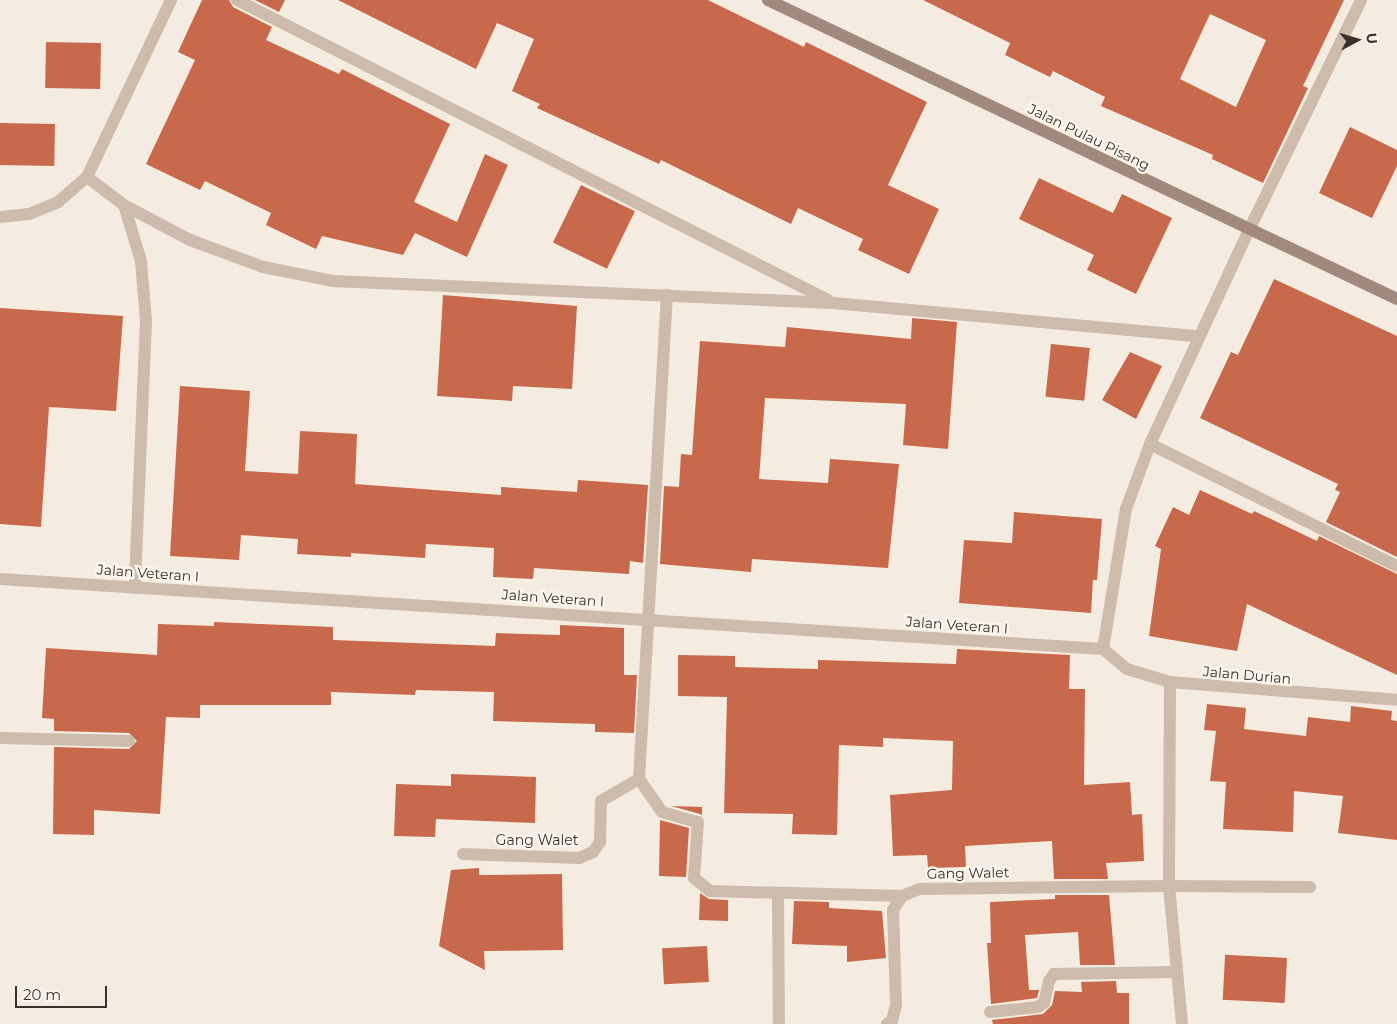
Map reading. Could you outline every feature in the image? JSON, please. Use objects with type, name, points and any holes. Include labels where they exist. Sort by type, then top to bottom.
[{"type":"street","points":[[0,216],[29,214],[58,202],[87,177],[171,0]]},
{"type":"street","points":[[237,0],[833,303]]},
{"type":"street","name":"Jalan Pulau Pisang","points":[[768,0],[1397,299]]},
{"type":"street","points":[[1103,650],[1126,509],[1150,444],[1198,336],[1361,0]]},
{"type":"street","points":[[87,177],[124,205],[190,240],[263,267],[333,280],[833,303],[1198,336]]},
{"type":"street","points":[[124,205],[141,261],[146,320],[135,588]]},
{"type":"street","points":[[639,779],[667,295]]},
{"type":"street","points":[[1150,444],[1397,566]]},
{"type":"street","name":"Jalan Veteran I","points":[[0,579],[648,619],[1103,650]]},
{"type":"street","name":"Jalan Durian","points":[[1103,650],[1127,668],[1170,682],[1397,700]]},
{"type":"street","points":[[1170,682],[1169,886],[1182,1024]]},
{"type":"street","points":[[0,738],[129,740]]},
{"type":"street","name":"Gang Walet","points":[[464,854],[579,858],[594,852],[600,842],[601,801],[639,779],[662,812],[698,822],[694,878],[710,891],[902,896],[920,889],[1169,886],[1310,887]]},
{"type":"street","points":[[778,893],[779,1024]]},
{"type":"street","points":[[887,1024],[892,1021],[896,1005],[893,910],[902,896]]},
{"type":"street","points":[[990,1012],[1038,1008],[1044,1003],[1049,981],[1054,974],[1176,972]]},
{"type":"building","points":[[202,0],[229,0],[233,7],[272,27],[266,40],[339,74],[342,69],[450,124],[414,202],[457,222],[485,154],[508,165],[467,257],[415,233],[403,255],[322,236],[316,249],[266,225],[271,213],[205,181],[200,190],[146,164],[195,60],[178,52]]},
{"type":"building","points":[[255,0],[285,0],[279,12]]},
{"type":"building","points":[[338,0],[708,0],[804,47],[806,42],[927,102],[888,185],[939,209],[909,274],[858,250],[863,239],[798,208],[791,224],[661,160],[659,164],[537,108],[540,104],[512,91],[534,39],[497,23],[476,69]]},
{"type":"building","points":[[923,0],[1344,0],[1303,86],[1308,88],[1263,183],[1212,159],[1213,155],[1101,106],[1105,97],[1053,71],[1050,77],[1005,55],[1010,43]],"holes":[[[1210,14],[1266,40],[1236,107],[1180,79]]]},
{"type":"building","points":[[46,42],[101,43],[100,89],[45,88]]},
{"type":"building","points":[[0,123],[55,124],[54,166],[0,165]]},
{"type":"building","points":[[1350,127],[1397,150],[1397,166],[1372,218],[1319,193]]},
{"type":"building","points":[[1039,178],[1113,213],[1122,194],[1172,218],[1136,294],[1087,270],[1094,255],[1019,219]]},
{"type":"building","points":[[581,185],[635,211],[607,269],[553,243]]},
{"type":"building","points":[[1274,279],[1397,336],[1397,557],[1326,522],[1340,492],[1335,490],[1338,484],[1200,418],[1231,352],[1238,355]]},
{"type":"building","points":[[443,295],[577,306],[572,389],[513,386],[512,401],[437,396]]},
{"type":"building","points":[[0,308],[123,316],[116,411],[49,407],[41,527],[0,524]]},
{"type":"building","points":[[912,318],[957,322],[948,449],[903,445],[906,404],[765,398],[759,479],[828,483],[830,459],[899,464],[888,568],[752,559],[751,572],[660,564],[664,486],[679,487],[681,454],[692,455],[700,341],[785,347],[787,327],[911,339]]},
{"type":"building","points":[[1051,344],[1090,348],[1084,401],[1045,397]]},
{"type":"building","points":[[1130,352],[1162,366],[1136,419],[1102,400]]},
{"type":"building","points":[[180,386],[250,391],[245,471],[298,474],[300,431],[357,434],[355,484],[501,495],[501,487],[577,492],[578,480],[648,485],[643,563],[630,561],[629,574],[534,568],[533,579],[493,577],[494,548],[426,544],[425,558],[351,553],[351,557],[297,554],[298,539],[241,535],[239,560],[170,556]]},
{"type":"building","points":[[1200,490],[1252,514],[1254,511],[1317,541],[1319,536],[1397,574],[1397,675],[1247,604],[1237,651],[1149,636],[1161,549],[1155,546],[1173,507],[1189,515]]},
{"type":"building","points":[[1014,512],[1102,519],[1097,580],[1093,580],[1091,613],[959,603],[964,540],[1012,543]]},
{"type":"building","points":[[214,622],[333,627],[333,640],[495,646],[496,633],[560,635],[560,625],[624,628],[624,675],[637,675],[634,733],[595,732],[595,724],[493,721],[494,692],[416,690],[415,695],[331,692],[331,705],[200,705],[200,718],[166,717],[160,814],[94,810],[94,835],[53,834],[54,747],[129,749],[137,741],[129,733],[54,731],[54,719],[42,718],[46,648],[157,655],[158,624],[214,626]]},
{"type":"building","points":[[957,649],[1070,655],[1069,689],[1085,689],[1084,785],[1130,782],[1132,815],[1142,814],[1144,861],[1106,863],[1108,879],[1054,879],[1052,841],[965,846],[966,867],[928,868],[927,855],[893,856],[890,795],[952,790],[953,741],[883,738],[883,747],[839,745],[837,835],[792,834],[793,814],[724,813],[727,697],[678,696],[678,655],[735,656],[735,667],[818,669],[818,660],[956,664]]},
{"type":"building","points":[[1207,704],[1246,708],[1244,729],[1306,736],[1308,717],[1350,722],[1351,706],[1392,711],[1391,720],[1397,721],[1397,840],[1338,833],[1343,796],[1294,791],[1293,832],[1223,829],[1226,782],[1210,781],[1216,731],[1204,730]]},
{"type":"building","points":[[451,774],[536,777],[535,823],[436,819],[435,837],[394,836],[396,784],[451,786]]},
{"type":"building","points":[[671,806],[702,807],[702,815],[700,814]]},
{"type":"building","points":[[660,820],[689,828],[686,877],[659,876]]},
{"type":"building","points":[[479,868],[479,875],[562,874],[563,950],[484,951],[485,970],[439,946],[451,870]]},
{"type":"building","points":[[700,893],[709,899],[728,900],[728,921],[699,920]]},
{"type":"building","points":[[1055,895],[1109,895],[1115,965],[1080,965],[1078,932],[1025,935],[1029,990],[1039,990],[1037,998],[991,1004],[987,943],[991,943],[990,902],[1055,899]]},
{"type":"building","points":[[794,901],[829,902],[829,908],[882,911],[886,958],[847,962],[847,946],[792,944]]},
{"type":"building","points":[[707,946],[709,982],[664,984],[662,948]]},
{"type":"building","points":[[1225,955],[1287,958],[1285,1003],[1223,1000]]},
{"type":"building","points":[[1116,981],[1117,993],[1129,993],[1129,1024],[993,1024],[992,1020],[1043,1014],[1052,1005],[1055,991],[1082,992],[1081,982]]}]
